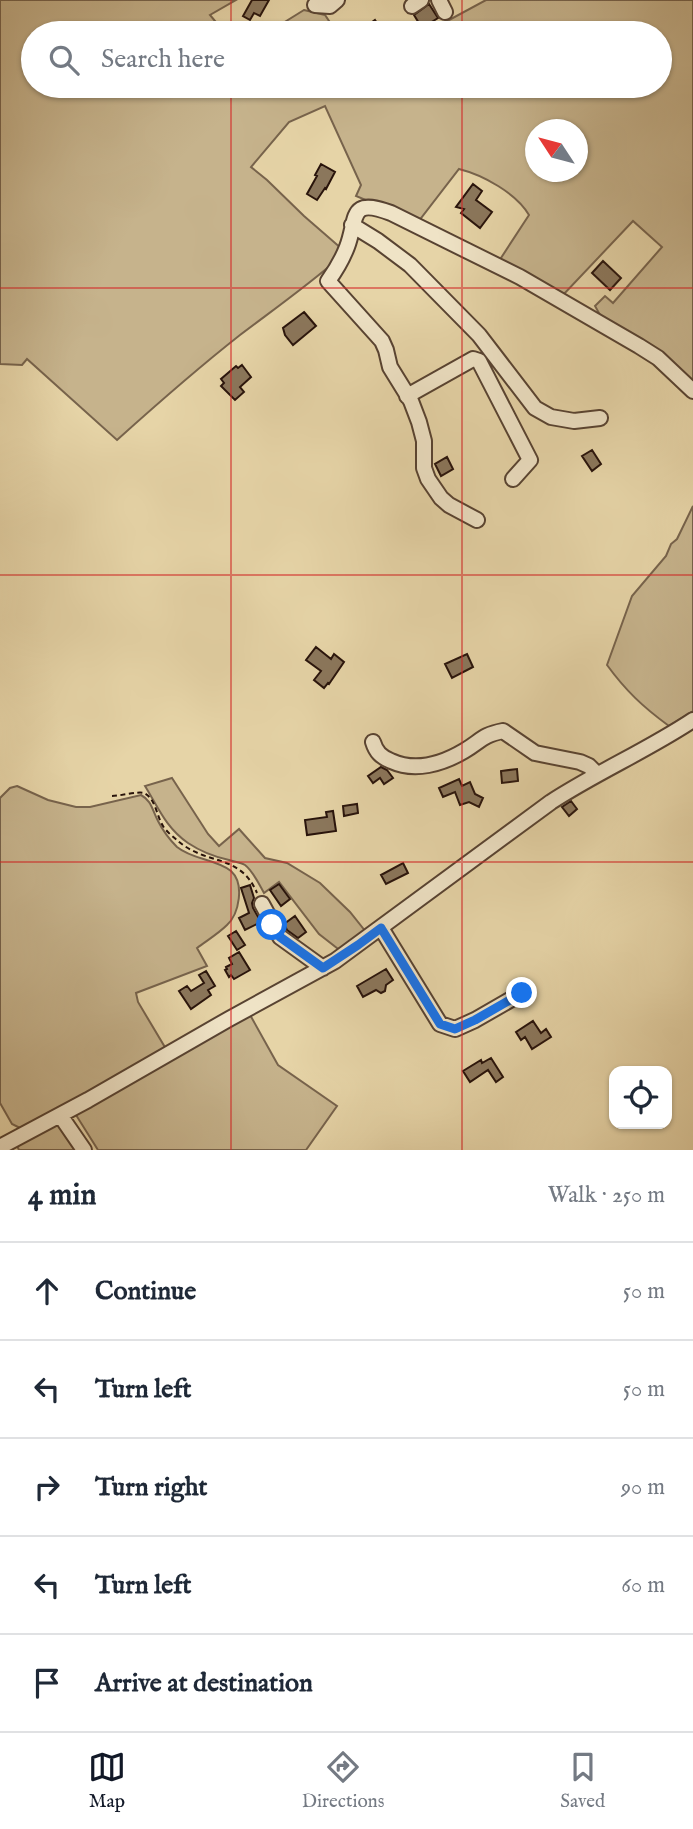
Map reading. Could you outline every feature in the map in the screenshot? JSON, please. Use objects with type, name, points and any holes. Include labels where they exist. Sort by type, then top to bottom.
[{"type":"street","points":[[315,5],[330,6],[337,0]]},
{"type":"street","points":[[477,520],[449,505],[428,479],[424,468],[424,441],[419,422],[390,367],[382,341],[328,281],[340,264],[348,244],[353,218],[360,210],[372,206],[391,213],[520,277],[658,358],[693,391]]},
{"type":"street","points":[[352,225],[410,265],[479,335],[535,408],[551,417],[574,421],[600,418]]},
{"type":"street","points":[[407,396],[473,359],[479,361],[530,460],[513,479]]},
{"type":"street","points":[[0,1147],[323,968],[551,802],[693,720]]},
{"type":"street","points":[[373,742],[375,750],[383,758],[409,768],[450,759],[488,734],[503,731],[535,753],[580,762],[597,774]]},
{"type":"street","points":[[262,904],[280,937],[323,968]]},
{"type":"street","points":[[381,928],[440,1024],[455,1029],[522,993]]},
{"type":"street","points":[[60,1115],[84,1150]]},
{"type":"path","points":[[112,796],[138,792],[145,794],[151,799],[163,827],[177,841],[203,856],[244,871],[262,904]]},
{"type":"shaded area","points":[[0,0],[236,0],[210,15],[215,21],[21,21],[21,98],[672,98],[672,21],[447,21],[486,0],[693,0],[693,389],[604,322],[595,306],[605,296],[613,303],[662,247],[633,221],[563,295],[499,261],[529,215],[516,199],[488,180],[459,169],[418,222],[356,196],[361,185],[325,106],[289,122],[251,167],[342,249],[338,259],[209,360],[117,440],[27,359],[22,365],[0,364]]},
{"type":"shaded area","points":[[304,10],[325,15],[329,21],[286,21]]},
{"type":"shaded area","points":[[693,506],[693,711],[669,726],[635,698],[607,665],[632,596],[666,556]]},
{"type":"shaded area","points":[[172,778],[208,834],[219,846],[239,829],[265,858],[287,863],[320,883],[366,932],[342,952],[319,934],[279,882],[264,893],[245,865],[208,853],[180,837],[163,817],[145,786]]},
{"type":"shaded area","points":[[17,786],[48,800],[76,807],[90,807],[141,795],[150,803],[162,827],[177,847],[231,871],[239,891],[237,907],[231,920],[197,948],[207,966],[136,993],[138,1002],[166,1049],[22,1129],[12,1124],[0,1103],[0,798],[10,788]]},
{"type":"shaded area","points":[[249,1013],[278,1065],[337,1106],[306,1150],[98,1150],[76,1115],[86,1105]]},
{"type":"shaded area","points":[[70,1117],[90,1150],[19,1150],[17,1146]]},
{"type":"building","points":[[252,0],[269,0],[260,16],[254,13],[250,20],[243,16]]},
{"type":"building","points":[[429,4],[438,18],[433,21],[418,21],[414,15]]},
{"type":"building","points":[[321,164],[335,172],[317,200],[307,194]]},
{"type":"building","points":[[473,184],[482,191],[476,200],[492,212],[480,228],[461,213],[464,209],[456,207]]},
{"type":"building","points":[[603,261],[621,278],[610,290],[592,273]]},
{"type":"building","points":[[304,312],[316,326],[293,345],[283,328]]},
{"type":"building","points":[[242,365],[251,377],[240,387],[244,392],[235,400],[221,386],[224,383],[221,379],[236,366],[238,368]]},
{"type":"building","points":[[592,450],[601,464],[592,471],[582,456]]},
{"type":"building","points":[[447,457],[453,469],[441,476],[435,464]]},
{"type":"building","points":[[316,647],[331,659],[334,654],[344,662],[324,688],[314,680],[321,671],[306,660]]},
{"type":"building","points":[[467,654],[473,667],[452,678],[445,664]]},
{"type":"building","points":[[381,767],[393,778],[384,784],[380,778],[373,783],[368,776]]},
{"type":"building","points":[[517,769],[518,781],[502,783],[501,771]]},
{"type":"building","points":[[459,779],[462,786],[470,782],[475,794],[483,798],[479,807],[469,802],[460,805],[455,792],[443,797],[439,788]]},
{"type":"building","points":[[571,801],[577,809],[569,816],[562,807]]},
{"type":"building","points":[[357,804],[358,813],[344,816],[343,806]]},
{"type":"building","points":[[333,811],[336,831],[307,835],[305,820],[327,817],[326,812]]},
{"type":"building","points":[[403,863],[408,873],[386,884],[381,875]]},
{"type":"building","points":[[279,884],[290,899],[281,906],[270,890]]},
{"type":"building","points":[[250,885],[254,898],[253,908],[261,922],[245,930],[239,918],[249,913],[241,888]]},
{"type":"building","points":[[295,916],[306,932],[298,938],[287,930],[284,924]]},
{"type":"building","points":[[236,931],[245,945],[237,950],[228,936]]},
{"type":"building","points":[[239,952],[250,970],[234,979],[231,975],[229,977],[225,970],[232,964],[229,958]]},
{"type":"building","points":[[386,969],[393,980],[386,985],[385,991],[381,993],[376,990],[363,997],[357,986]]},
{"type":"building","points":[[206,971],[215,986],[208,990],[211,995],[191,1009],[179,991],[187,986],[191,991],[204,983],[199,975]]},
{"type":"building","points":[[533,1021],[541,1033],[546,1029],[551,1037],[532,1049],[525,1037],[521,1040],[516,1032]]},
{"type":"building","points":[[491,1058],[503,1077],[496,1082],[488,1070],[470,1082],[463,1071],[481,1060],[482,1063]]},
{"type":"route","points":[[272,925],[280,937],[323,968],[381,928],[440,1024],[455,1029],[522,993]]}]
